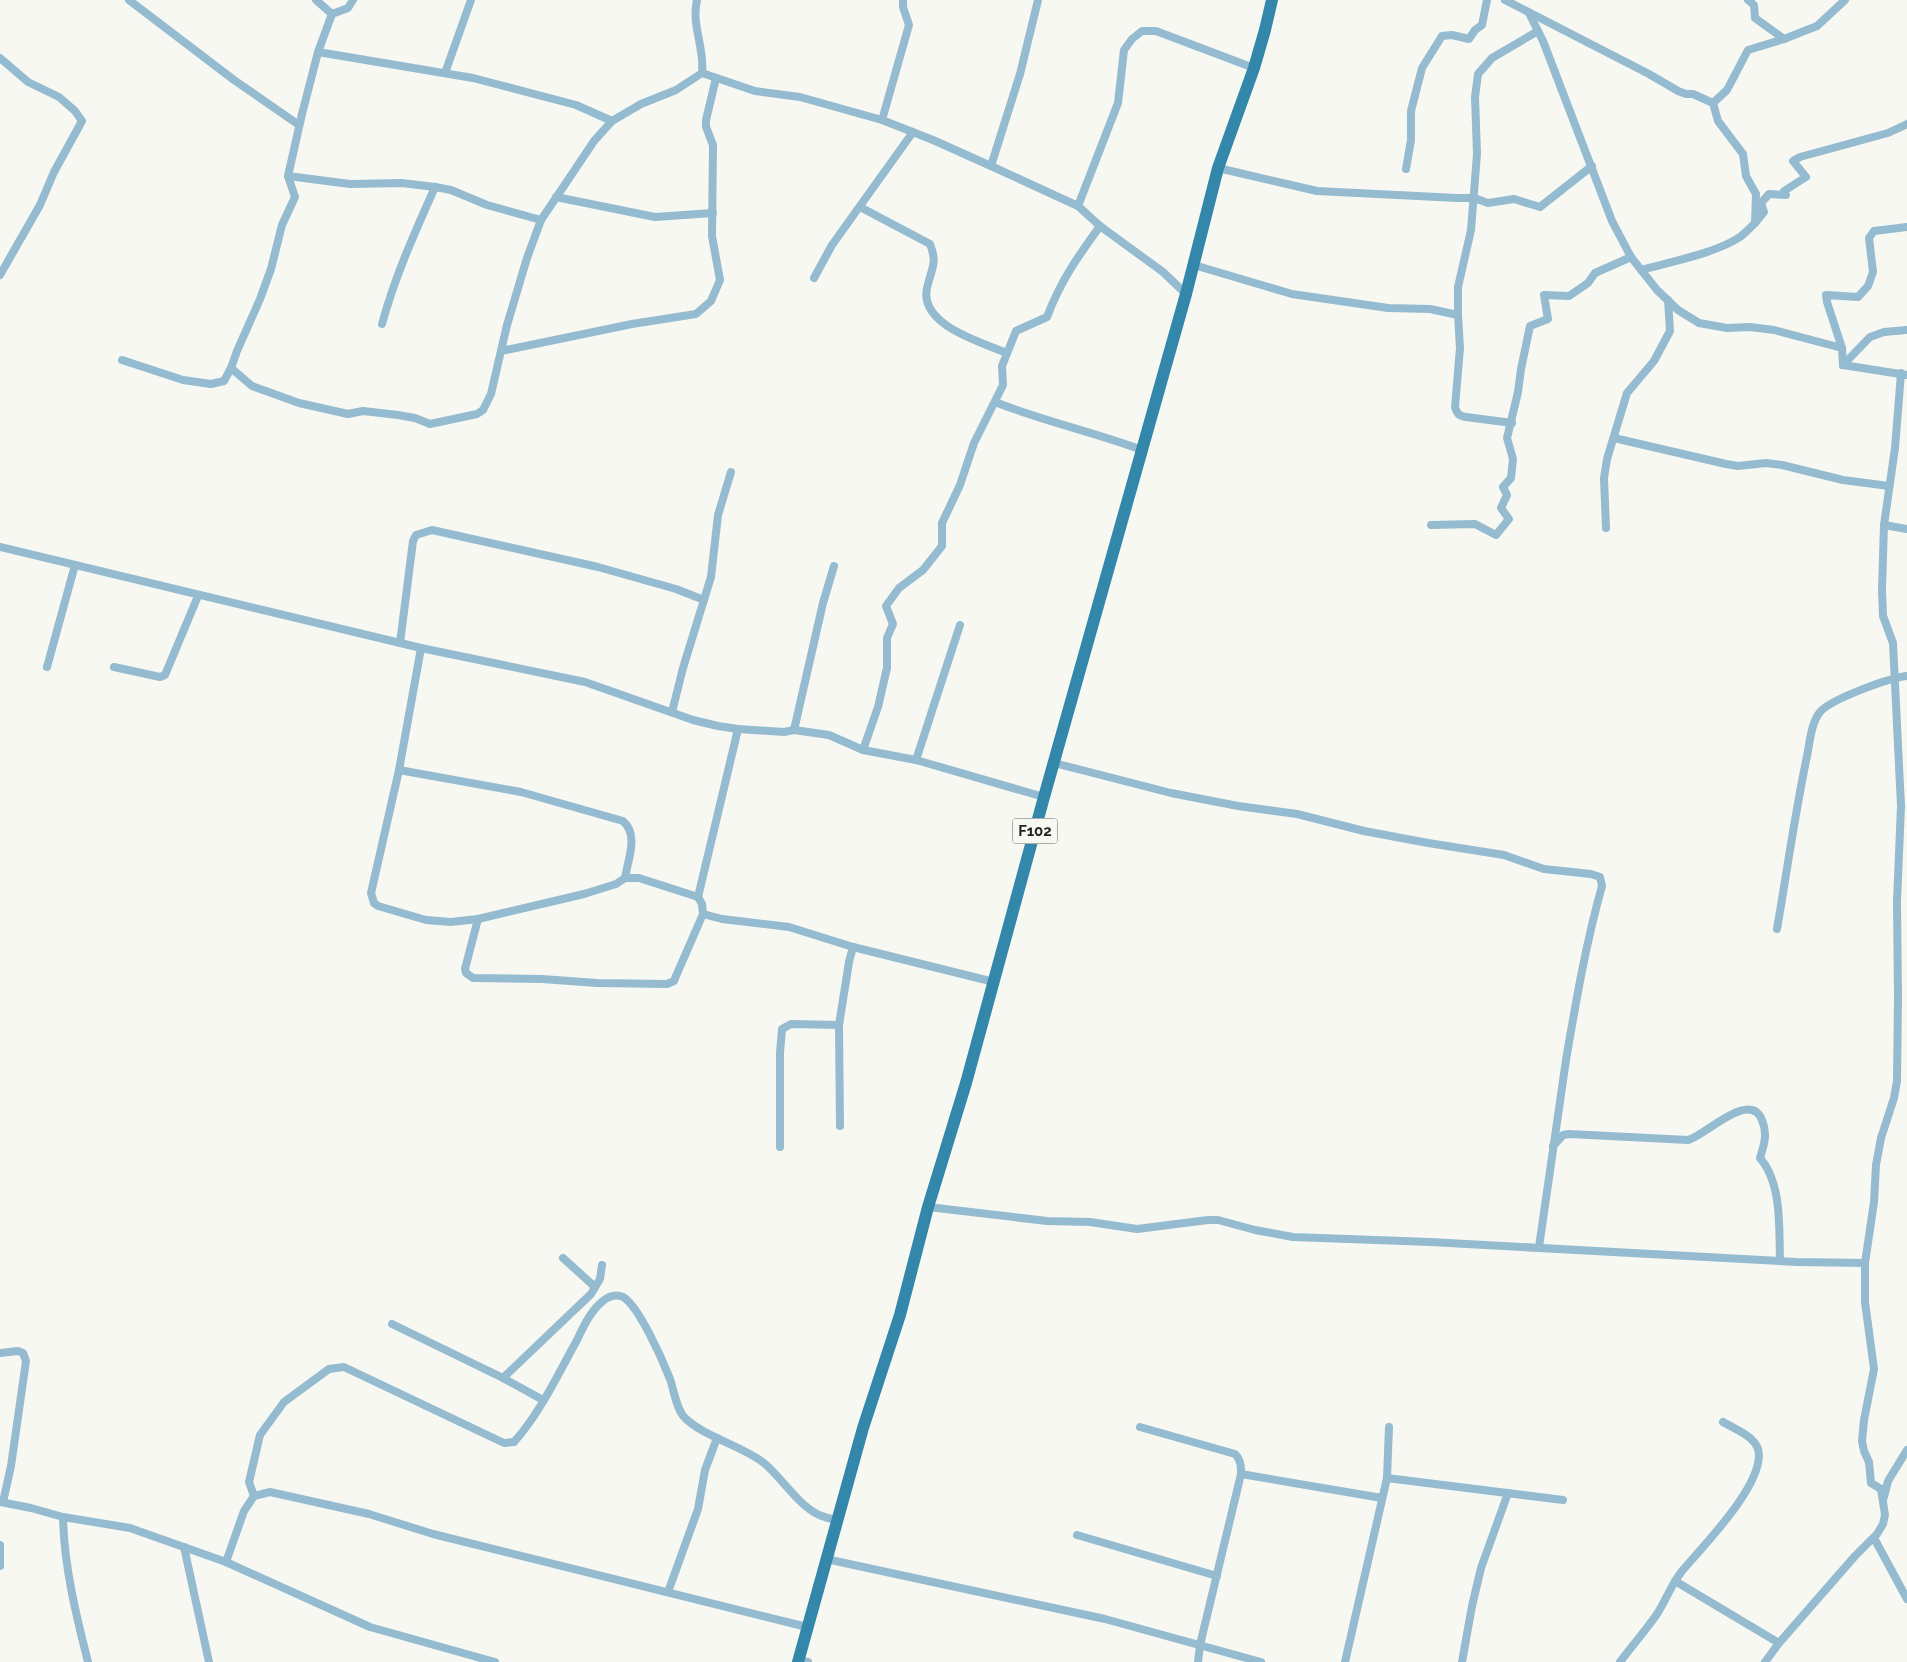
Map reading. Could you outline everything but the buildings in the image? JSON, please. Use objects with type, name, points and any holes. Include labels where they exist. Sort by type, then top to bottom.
[{"type":"main road","name":"F102","points":[[802,1661],[807,1627],[863,1428],[900,1315],[928,1207],[966,1083],[1194,265],[1218,168],[1254,68],[1266,30],[1272,0]]},
{"type":"street","points":[[129,0],[234,80],[299,125]]},
{"type":"street","points":[[316,0],[332,14]]},
{"type":"street","points":[[122,360],[183,380],[211,384],[224,381],[232,368],[237,351],[265,284],[282,225],[295,197],[288,176],[318,52],[332,14],[348,8],[353,0]]},
{"type":"street","points":[[445,73],[471,0]]},
{"type":"street","points":[[697,0],[695,8],[703,64],[702,73]]},
{"type":"street","points":[[882,120],[910,25],[903,7],[903,0]]},
{"type":"street","points":[[991,166],[1020,74],[1038,0]]},
{"type":"street","points":[[1406,168],[1411,140],[1411,112],[1422,68],[1442,36],[1452,35],[1469,40],[1475,30],[1482,25],[1487,0]]},
{"type":"street","points":[[1506,0],[1678,91],[1693,94],[1713,103]]},
{"type":"street","points":[[1748,0],[1754,5],[1755,18],[1784,39]]},
{"type":"street","points":[[1713,103],[1727,90],[1748,50],[1817,26],[1845,0]]},
{"type":"street","points":[[1529,13],[1592,166],[1612,221],[1641,270],[1668,300],[1678,310],[1699,323],[1727,328],[1750,327],[1774,330],[1842,348]]},
{"type":"street","points":[[1078,206],[1118,103],[1124,50],[1132,39],[1142,32],[1156,31],[1254,68]]},
{"type":"street","points":[[1512,422],[1466,417],[1460,416],[1457,413],[1455,407],[1460,348],[1458,287],[1471,230],[1477,154],[1475,97],[1478,74],[1492,58],[1538,31]]},
{"type":"street","points":[[318,52],[473,78],[576,105],[612,121]]},
{"type":"street","points":[[0,58],[28,82],[59,98],[75,111],[82,121],[54,172],[40,205],[0,275]]},
{"type":"street","points":[[702,73],[755,91],[800,97],[882,120],[991,166],[1078,206],[1100,226],[1149,261],[1186,294]]},
{"type":"street","points":[[232,368],[252,386],[299,403],[348,414],[363,411],[415,418],[430,424],[476,414],[483,410],[491,394],[527,258],[541,220],[594,141],[612,121],[641,104],[676,90],[702,73]]},
{"type":"street","points":[[501,351],[632,324],[696,314],[711,301],[720,280],[712,236],[713,145],[706,127],[706,120],[716,78]]},
{"type":"street","points":[[1713,103],[1718,121],[1743,154],[1746,176],[1756,194],[1756,223]]},
{"type":"street","points":[[1641,270],[1712,249],[1739,237],[1756,223],[1764,212],[1761,203],[1769,194],[1786,195],[1784,192],[1806,177],[1793,161],[1800,157],[1888,133],[1907,124]]},
{"type":"street","points":[[814,278],[832,245],[912,132]]},
{"type":"street","points":[[1218,168],[1317,191],[1474,198],[1488,203],[1514,199],[1540,207],[1592,166]]},
{"type":"street","points":[[288,176],[350,184],[402,183],[435,187],[451,190],[487,205],[541,220]]},
{"type":"street","points":[[382,324],[400,266],[435,187]]},
{"type":"street","points":[[556,197],[655,217],[713,213]]},
{"type":"street","points":[[860,207],[930,244],[934,256],[934,268],[926,290],[927,301],[937,319],[960,334],[1007,353]]},
{"type":"street","points":[[863,750],[878,706],[887,668],[887,638],[893,624],[886,606],[899,588],[923,570],[942,546],[942,523],[960,485],[974,443],[1003,385],[1002,366],[1016,331],[1048,317],[1058,290],[1069,270],[1100,226]]},
{"type":"street","points":[[1843,365],[1842,348],[1826,294],[1858,297],[1868,286],[1873,272],[1869,238],[1874,231],[1907,227]]},
{"type":"street","points":[[1431,525],[1475,524],[1496,535],[1509,519],[1502,508],[1507,495],[1502,487],[1511,478],[1513,459],[1508,438],[1530,326],[1548,320],[1544,295],[1568,296],[1588,283],[1595,273],[1632,257]]},
{"type":"street","points":[[1194,265],[1292,294],[1388,308],[1430,309],[1458,315]]},
{"type":"street","points":[[1606,528],[1604,478],[1614,438],[1627,393],[1654,361],[1670,331],[1668,300]]},
{"type":"street","points":[[1843,365],[1870,337],[1884,332],[1907,330]]},
{"type":"street","points":[[1765,1662],[1779,1643],[1855,1556],[1874,1538],[1883,1524],[1885,1515],[1881,1489],[1871,1483],[1869,1462],[1862,1441],[1874,1369],[1865,1302],[1865,1263],[1881,1138],[1896,1091],[1897,1081],[1897,902],[1903,841],[1893,643],[1883,616],[1884,525],[1904,374],[1843,365]]},
{"type":"street","points":[[996,402],[1025,414],[1110,438],[1142,450]]},
{"type":"street","points":[[1614,438],[1726,464],[1738,466],[1766,463],[1782,465],[1843,480],[1889,486]]},
{"type":"street","points":[[672,712],[683,668],[711,577],[718,516],[731,472]]},
{"type":"street","points":[[1884,525],[1907,529]]},
{"type":"street","points":[[400,643],[413,541],[416,535],[432,530],[598,568],[676,589],[704,600]]},
{"type":"street","points":[[0,546],[198,596],[280,613],[421,648],[585,682],[710,724],[738,730],[784,732],[794,730],[829,735],[863,750],[916,760],[1044,798]]},
{"type":"street","points":[[47,667],[75,564]]},
{"type":"street","points":[[794,730],[823,604],[834,566]]},
{"type":"street","points":[[114,667],[160,677],[165,675],[198,596]]},
{"type":"street","points":[[916,760],[960,625]]},
{"type":"street","points":[[421,648],[399,770],[371,893],[374,903],[378,906],[426,920],[451,922],[478,919],[584,894],[616,884],[625,878],[639,878],[698,897],[702,904],[703,914],[674,981],[667,984],[473,978],[464,969],[478,919]]},
{"type":"street","points":[[1777,929],[1801,782],[1812,730],[1818,714],[1826,706],[1895,678],[1907,676]]},
{"type":"street","points":[[698,897],[738,730]]},
{"type":"street","points":[[1054,763],[1170,793],[1238,806],[1297,814],[1364,831],[1428,843],[1504,854],[1544,869],[1591,874],[1600,877],[1602,886],[1585,949],[1553,1146],[1540,1247]]},
{"type":"street","points":[[399,770],[521,792],[623,821],[629,826],[632,835],[625,878]]},
{"type":"street","points":[[703,914],[789,927],[853,947],[994,982]]},
{"type":"street","points":[[840,1126],[839,1025],[853,947]]},
{"type":"street","points":[[780,1147],[780,1053],[782,1029],[791,1024],[839,1025]]},
{"type":"street","points":[[1553,1146],[1569,1134],[1688,1140],[1701,1135],[1732,1113],[1740,1110],[1756,1112],[1761,1117],[1766,1142],[1760,1158],[1769,1169],[1778,1212],[1780,1261]]},
{"type":"street","points":[[928,1207],[1047,1221],[1090,1222],[1137,1229],[1213,1220],[1293,1237],[1540,1247],[1780,1261],[1865,1263]]},
{"type":"street","points":[[563,1258],[595,1288]]},
{"type":"street","points":[[503,1378],[590,1294],[600,1279],[602,1265]]},
{"type":"street","points":[[254,1496],[249,1482],[260,1435],[284,1402],[329,1369],[344,1367],[504,1443],[514,1442],[543,1400],[591,1313],[604,1300],[618,1295],[630,1303],[642,1320],[670,1380],[684,1417],[717,1438],[762,1462],[778,1475],[810,1510],[819,1515],[837,1520]]},
{"type":"street","points":[[392,1324],[503,1378],[543,1400]]},
{"type":"street","points":[[0,1353],[18,1351],[23,1353],[26,1361],[11,1466],[1,1502],[130,1528],[226,1562],[370,1626],[495,1662]]},
{"type":"street","points":[[1620,1662],[1657,1613],[1675,1580],[1744,1497],[1759,1461],[1758,1450],[1756,1444],[1750,1438],[1722,1422]]},
{"type":"street","points":[[1140,1427],[1235,1454],[1241,1464],[1241,1474],[1200,1645],[1198,1662]]},
{"type":"street","points":[[1346,1662],[1387,1478],[1389,1427]]},
{"type":"street","points":[[668,1592],[698,1509],[705,1470],[717,1438]]},
{"type":"street","points":[[1883,1501],[1888,1481],[1907,1450]]},
{"type":"street","points":[[1241,1474],[1382,1498]]},
{"type":"street","points":[[1387,1478],[1563,1500]]},
{"type":"street","points":[[226,1562],[244,1510],[254,1496],[270,1492],[369,1514],[433,1534],[807,1627]]},
{"type":"street","points":[[1462,1662],[1481,1568],[1508,1493]]},
{"type":"street","points":[[63,1516],[63,1535],[68,1572],[88,1662]]},
{"type":"street","points":[[1077,1535],[1217,1576]]},
{"type":"street","points":[[1874,1538],[1907,1599]]},
{"type":"street","points":[[0,1545],[0,1566]]},
{"type":"street","points":[[184,1547],[210,1662]]},
{"type":"street","points":[[826,1559],[1105,1618],[1261,1662]]},
{"type":"street","points":[[1675,1580],[1779,1643]]}]
